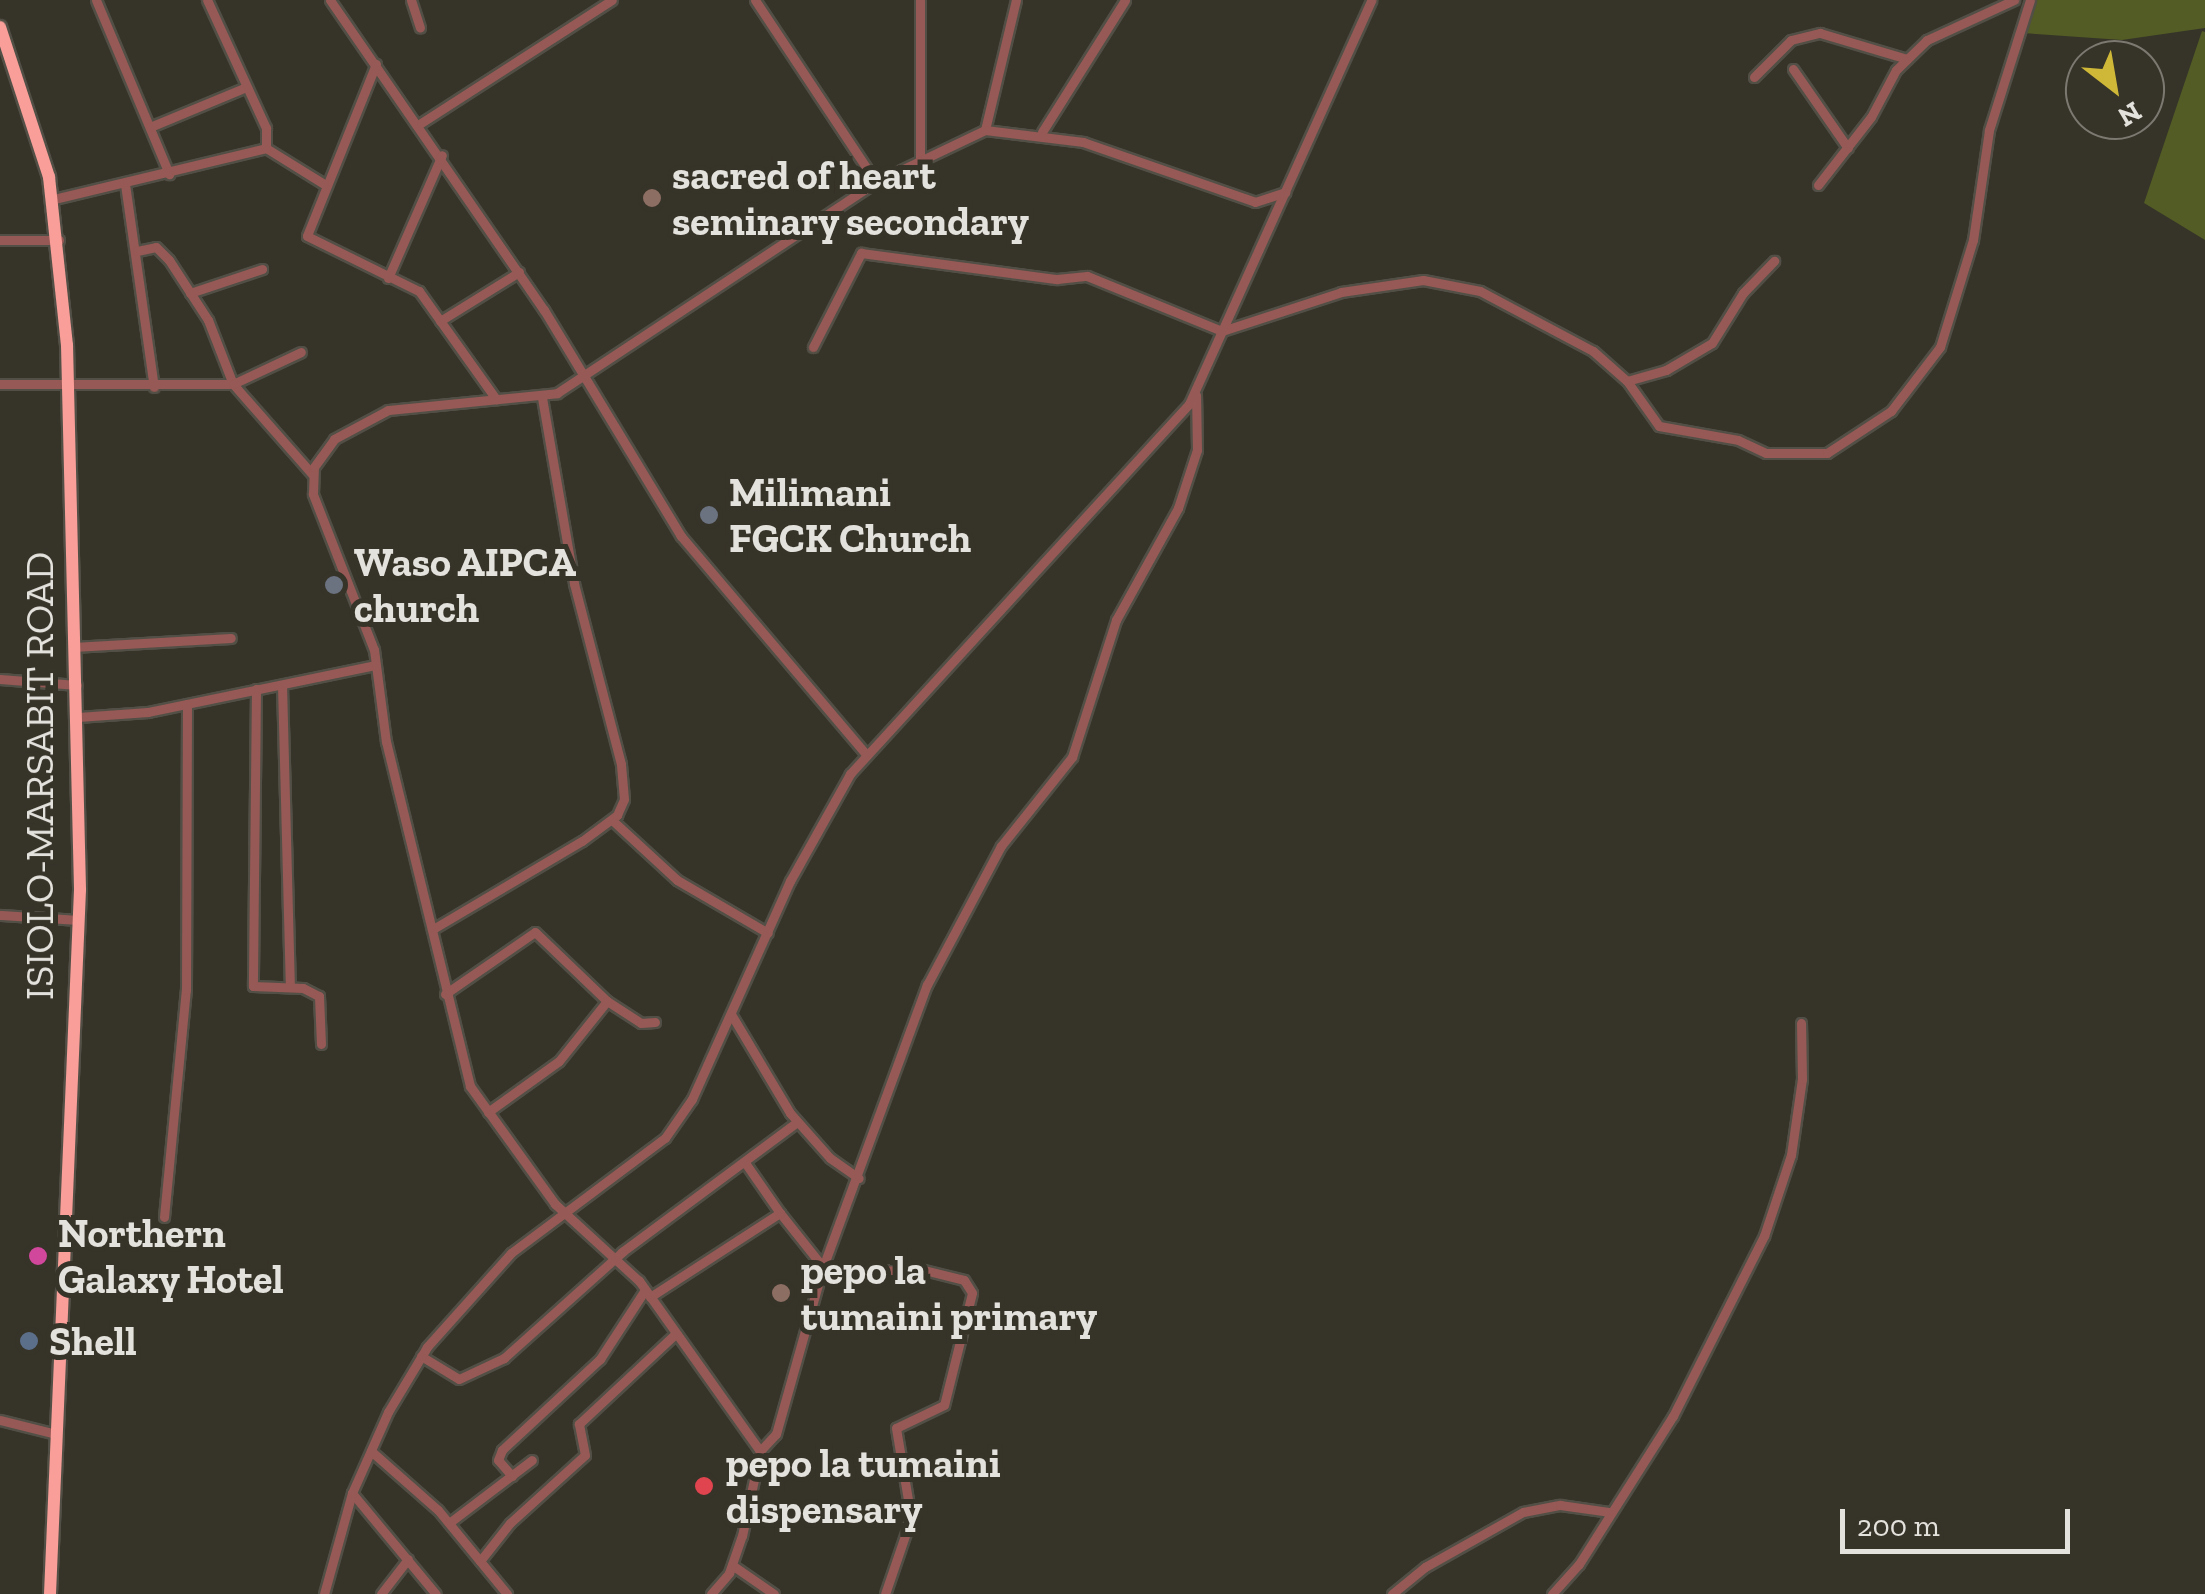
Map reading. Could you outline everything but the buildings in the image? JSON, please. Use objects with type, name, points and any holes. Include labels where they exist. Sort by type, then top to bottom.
[{"type":"highway","name":"ISIOLO-MARSABIT ROAD","points":[[0,27],[54,200],[68,386],[78,717],[78,920],[50,1594]]},
{"type":"street","points":[[96,0],[169,174]]},
{"type":"street","points":[[207,0],[266,128],[266,148]]},
{"type":"street","points":[[330,0],[420,123],[519,272],[585,374],[680,536],[866,754]]},
{"type":"street","points":[[411,0],[420,28]]},
{"type":"street","points":[[420,123],[612,0]]},
{"type":"street","points":[[755,0],[876,182]]},
{"type":"street","points":[[920,0],[920,157]]},
{"type":"street","points":[[986,130],[1016,0]]},
{"type":"street","points":[[1042,132],[1125,0]]},
{"type":"street","points":[[324,1594],[352,1492],[422,1356],[503,1260],[665,1138],[692,1099],[818,824],[866,754],[970,649],[1196,392],[1371,0]]},
{"type":"street","points":[[1818,184],[1848,148],[1907,59],[1927,40],[2014,0]]},
{"type":"street","points":[[813,347],[861,253],[1058,278],[1086,276],[1222,332],[1341,292],[1409,280],[1438,282],[1489,295],[1524,320],[1593,351],[1627,380],[1659,426],[1782,455],[1827,452],[1891,411],[1933,360],[1973,240],[1989,130],[2030,0]]},
{"type":"street","points":[[1754,76],[1791,40],[1820,33],[1907,59]]},
{"type":"street","points":[[376,64],[324,184],[308,239],[419,292],[496,398]]},
{"type":"street","points":[[1793,68],[1848,148]]},
{"type":"street","points":[[150,127],[246,87]]},
{"type":"street","points":[[312,474],[329,444],[368,418],[406,406],[542,398],[585,374],[876,182],[920,157],[986,130],[1042,132],[1254,202],[1284,192]]},
{"type":"street","points":[[54,200],[266,148],[324,184]]},
{"type":"street","points":[[388,278],[442,155]]},
{"type":"street","points":[[125,184],[154,386]]},
{"type":"street","points":[[0,240],[59,240]]},
{"type":"street","points":[[136,251],[160,248],[190,293],[233,384],[312,474],[316,504],[363,610],[406,833],[434,929],[463,1067],[488,1112],[564,1214],[648,1294],[760,1452],[759,1481],[732,1565],[712,1594]]},
{"type":"street","points":[[1627,380],[1666,370],[1712,343],[1743,293],[1774,261]]},
{"type":"street","points":[[190,293],[262,269]]},
{"type":"street","points":[[440,321],[519,272]]},
{"type":"street","points":[[0,384],[233,384],[301,352]]},
{"type":"street","points":[[760,1452],[776,1434],[822,1271],[927,986],[1001,846],[1051,788],[1081,738],[1116,620],[1186,487],[1196,450],[1196,392]]},
{"type":"street","points":[[434,929],[612,820],[624,799],[624,775],[574,583],[542,398]]},
{"type":"street","points":[[74,647],[231,638]]},
{"type":"street","points":[[78,717],[187,704],[374,665]]},
{"type":"street","points":[[0,680],[77,685]]},
{"type":"street","points":[[282,685],[290,986]]},
{"type":"street","points":[[256,689],[252,986],[290,986],[321,998],[321,1044]]},
{"type":"street","points":[[164,1217],[186,990],[187,704]]},
{"type":"street","points":[[612,820],[676,880],[768,933]]},
{"type":"street","points":[[0,915],[78,920]]},
{"type":"street","points":[[446,994],[532,932],[607,1001],[640,1023],[655,1022]]},
{"type":"street","points":[[488,1112],[561,1058],[607,1001]]},
{"type":"street","points":[[730,1014],[796,1122],[859,1178]]},
{"type":"street","points":[[1552,1594],[1579,1564],[1674,1416],[1764,1236],[1790,1155],[1802,1079],[1801,1023]]},
{"type":"street","points":[[422,1356],[456,1379],[480,1371],[528,1341],[614,1258],[746,1164],[796,1122]]},
{"type":"street","points":[[746,1164],[822,1271]]},
{"type":"street","points":[[512,1476],[498,1460],[502,1450],[600,1359],[648,1294],[780,1213]]},
{"type":"street","points":[[822,1271],[920,1269],[964,1280],[972,1293],[944,1405],[896,1428],[910,1518],[885,1594]]},
{"type":"street","points":[[480,1561],[510,1523],[585,1454],[579,1424],[674,1334]]},
{"type":"street","points":[[0,1420],[56,1434]]},
{"type":"street","points":[[372,1450],[448,1523],[507,1594]]},
{"type":"street","points":[[448,1523],[532,1460]]},
{"type":"street","points":[[352,1492],[436,1594]]},
{"type":"street","points":[[1392,1594],[1425,1567],[1523,1512],[1560,1505],[1609,1512]]},
{"type":"street","points":[[381,1594],[408,1559]]},
{"type":"street","points":[[732,1565],[774,1594]]},
{"type":"green space","points":[[2035,0],[2205,0],[2205,28],[2122,40],[2022,33]]},
{"type":"green space","points":[[2202,31],[2205,32],[2205,240],[2144,203]]},
{"type":"place","name":"sacred of heart seminary secondary","points":[[652,198]]},
{"type":"place","name":"Milimani FGCK Church","points":[[709,515]]},
{"type":"place","name":"Waso AIPCA church","points":[[334,585]]},
{"type":"place","name":"Northern Galaxy Hotel","points":[[38,1256]]},
{"type":"place","name":"pepo la tumaini primary","points":[[781,1293]]},
{"type":"place","name":"Shell","points":[[29,1341]]},
{"type":"place","name":"pepo la tumaini dispensary","points":[[704,1486]]}]
